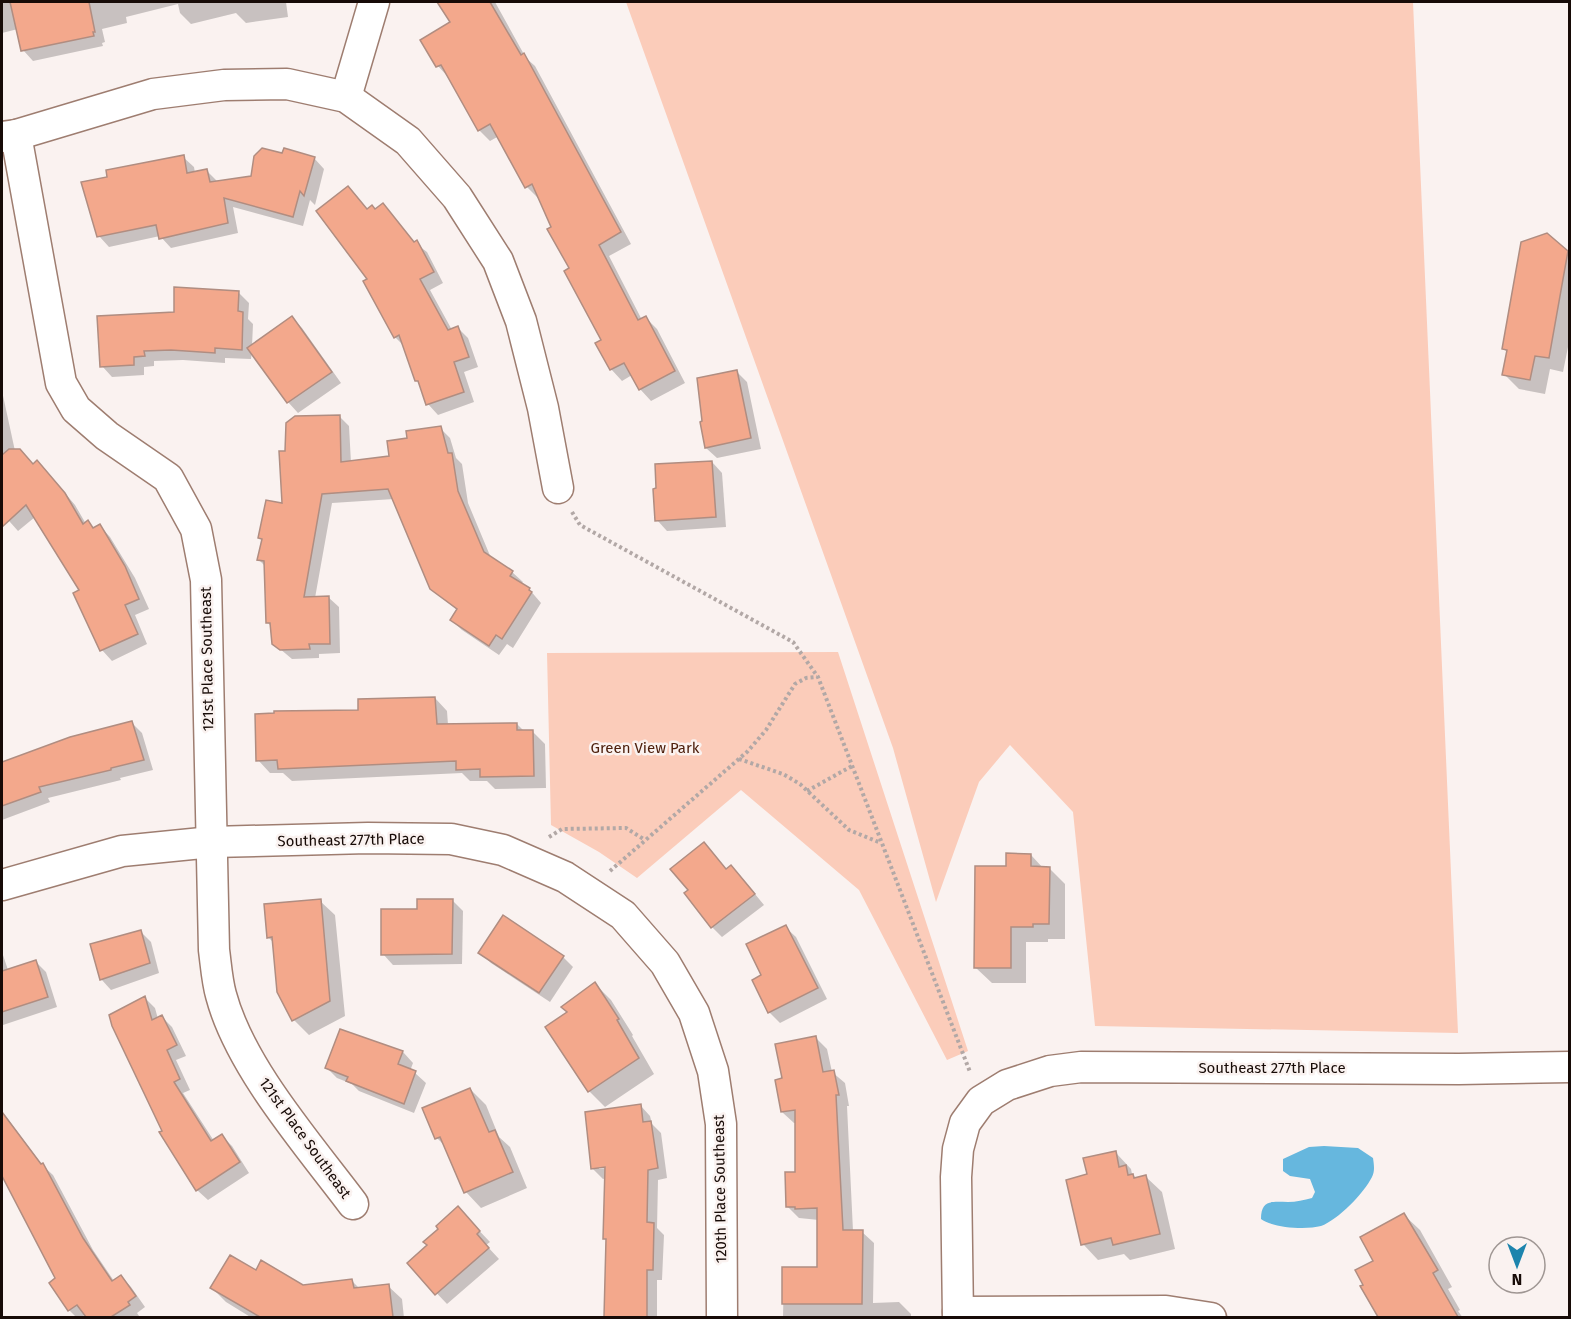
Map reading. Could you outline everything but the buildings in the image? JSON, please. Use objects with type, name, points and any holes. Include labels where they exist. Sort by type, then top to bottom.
[{"type":"street","points":[[346,97],[374,2]]},
{"type":"street","points":[[9,136],[153,94],[224,84],[287,84],[346,97],[408,141],[457,197],[498,261],[521,321],[543,408],[558,488]]},
{"type":"street","name":"121st Place Southeast","points":[[9,136],[61,383],[76,409],[107,436],[168,478],[196,529],[206,580],[214,950],[221,994],[234,1033],[266,1086],[353,1204]]},
{"type":"street","name":"Southeast 277th Place","points":[[2,885],[122,851],[212,842],[368,838],[451,839],[503,850],[565,877],[623,915],[664,963]]},
{"type":"street","name":"120th Place Southeast","points":[[664,963],[694,1013],[713,1071],[721,1124],[722,1317]]},
{"type":"street","name":"Southeast 277th Place","points":[[981,1101],[1007,1085],[1050,1071],[1081,1067],[1569,1067]]},
{"type":"street","points":[[981,1101],[965,1123],[958,1149],[956,1178],[958,1315],[1166,1311],[1211,1317]]},
{"type":"path","points":[[558,488],[580,525],[793,642],[818,677],[981,1101]]},
{"type":"path","points":[[588,892],[740,759],[766,730],[795,684],[806,678],[818,677]]},
{"type":"path","points":[[740,759],[783,774],[807,791],[849,830],[882,843]]},
{"type":"path","points":[[807,791],[852,766]]},
{"type":"path","points":[[522,858],[561,829],[626,828],[645,840]]},
{"type":"green space","points":[[626,2],[1413,2],[1458,1033],[1095,1026],[1073,812],[1010,745],[979,782],[936,902],[893,748]]},
{"type":"green space","name":"Green View Park","points":[[838,652],[968,1051],[947,1060],[859,890],[741,790],[637,878],[599,852],[551,825],[547,653]]},
{"type":"water","points":[[1309,1147],[1358,1148],[1373,1158],[1373,1175],[1357,1198],[1335,1218],[1321,1226],[1290,1227],[1261,1219],[1263,1208],[1268,1203],[1294,1202],[1312,1198],[1315,1192],[1310,1179],[1290,1176],[1283,1171],[1283,1159]]}]
